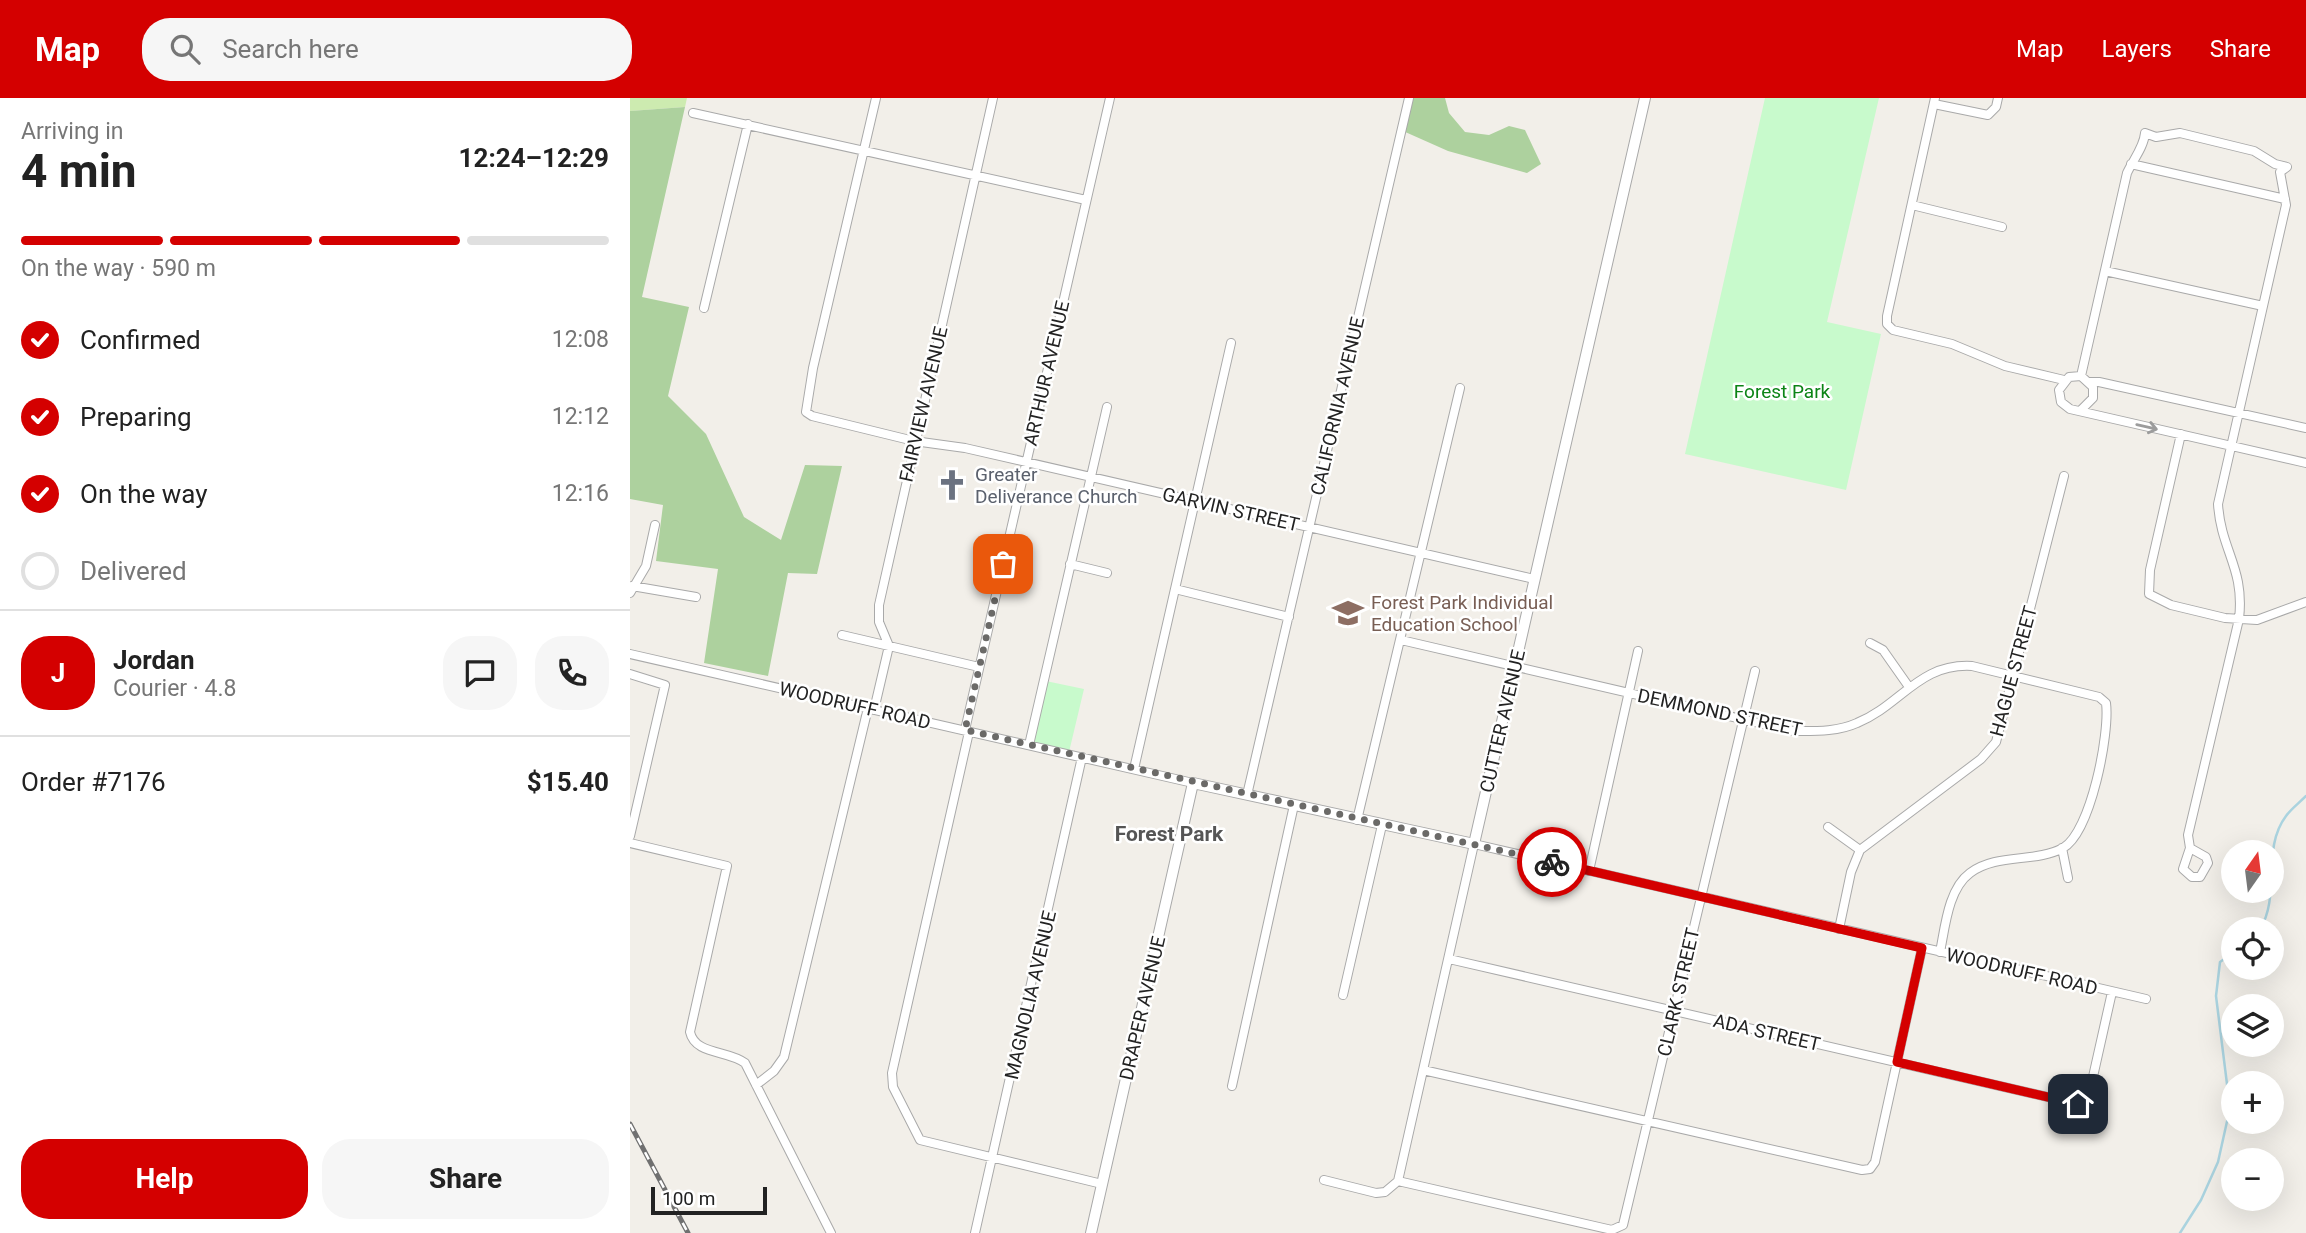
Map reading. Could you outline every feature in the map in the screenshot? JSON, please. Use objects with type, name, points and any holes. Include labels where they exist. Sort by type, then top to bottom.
[{"type":"street","points":[[864,150],[876,98]]},
{"type":"street","name":"FAIRVIEW AVENUE","points":[[889,646],[879,622],[879,605],[993,98]]},
{"type":"street","name":"ARTHUR AVENUE","points":[[991,1160],[920,1140],[894,1087],[892,1073],[979,667],[1110,98]]},
{"type":"street","name":"CALIFORNIA AVENUE","points":[[1247,795],[1409,98]]},
{"type":"street","name":"CUTTER AVENUE","points":[[1398,1181],[1645,98]]},
{"type":"street","points":[[1998,98],[1996,107],[1988,115],[1935,101],[1886,316],[1887,324],[1893,330],[1952,344],[2005,366],[2064,380],[2081,376],[2090,382],[2306,428]]},
{"type":"street","points":[[693,113],[1086,200]]},
{"type":"street","points":[[704,308],[748,124]]},
{"type":"street","points":[[2081,376],[2131,164],[2144,143],[2145,133],[2156,137],[2180,133],[2255,151],[2275,164],[2287,167],[2280,172],[2285,199],[2218,504],[2220,528],[2238,572],[2242,594],[2239,619],[2188,835],[2190,848]]},
{"type":"street","name":"GARVIN STREET","points":[[864,150],[813,368],[806,412],[812,416],[914,441],[1026,462],[1534,579]]},
{"type":"street","points":[[2131,164],[2285,199]]},
{"type":"street","points":[[1912,205],[2002,227]]},
{"type":"street","points":[[2105,271],[2263,306]]},
{"type":"street","points":[[1134,769],[1231,343]]},
{"type":"street","points":[[2064,380],[2059,390],[2061,402],[2070,409],[2306,463]]},
{"type":"street","points":[[2081,410],[2093,398],[2090,382]]},
{"type":"street","points":[[1357,820],[1460,388]]},
{"type":"street","points":[[1029,745],[1107,407]]},
{"type":"street","points":[[2181,434],[2150,570],[2149,594],[2171,605],[2239,619],[2257,620],[2306,602]]},
{"type":"street","name":"HAGUE STREET","points":[[1860,850],[1877,834],[1981,759],[1996,742],[2064,475]]},
{"type":"street","points":[[655,525],[646,565],[631,590],[696,597]]},
{"type":"street","points":[[1070,564],[1107,573]]},
{"type":"street","points":[[1175,589],[1289,617]]},
{"type":"street","points":[[842,635],[979,667]]},
{"type":"street","name":"DEMMOND STREET","points":[[1401,640],[1793,731],[1829,731],[1867,718],[1933,672],[1952,665],[2085,692],[2106,703],[2107,729],[2084,824],[2074,839],[2062,848]]},
{"type":"street","points":[[1870,643],[1883,650],[1909,687]]},
{"type":"street","points":[[757,1085],[774,1071],[784,1057],[889,646]]},
{"type":"street","points":[[1589,871],[1638,651]]},
{"type":"street","name":"WOODRUFF ROAD","points":[[630,654],[2146,999]]},
{"type":"street","name":"CLARK STREET","points":[[1398,1181],[1618,1229],[1623,1225],[1755,671]]},
{"type":"street","points":[[630,674],[665,685],[630,836]]},
{"type":"street","name":"MAGNOLIA AVENUE","points":[[975,1233],[1082,757]]},
{"type":"street","name":"DRAPER AVENUE","points":[[1091,1233],[1193,783]]},
{"type":"street","points":[[1233,1086],[1294,805]]},
{"type":"street","points":[[1343,995],[1382,825]]},
{"type":"street","points":[[1828,827],[1860,850],[1851,872],[1839,929]]},
{"type":"street","points":[[630,843],[727,866],[690,1032],[692,1041],[699,1046],[735,1056],[745,1063],[831,1233]]},
{"type":"street","points":[[1940,952],[1951,904],[1969,874],[1988,864],[2062,848],[2068,878]]},
{"type":"street","points":[[1423,1070],[1862,1170],[1870,1169],[1875,1162],[1922,948]]},
{"type":"street","name":"ADA STREET","points":[[1449,960],[2078,1104],[2085,1103],[2112,992]]},
{"type":"street","points":[[991,1160],[1102,1184]]},
{"type":"street","points":[[1324,1180],[1376,1193],[1385,1192],[1398,1181]]},
{"type":"green space","points":[[630,98],[687,98],[685,107],[630,111]]},
{"type":"green space","points":[[1411,98],[1445,98],[1449,113],[1465,132],[1489,135],[1509,126],[1525,130],[1541,164],[1527,173],[1448,151],[1403,131]]},
{"type":"green space","name":"Forest Park","points":[[1765,98],[1879,98],[1827,322],[1881,334],[1846,490],[1685,454]]},
{"type":"green space","points":[[685,107],[642,297],[689,307],[668,396],[706,434],[744,517],[781,540],[805,465],[842,466],[817,574],[788,573],[768,676],[704,663],[718,569],[656,561],[663,505],[630,499],[630,111]]},
{"type":"green space","points":[[1041,680],[1084,689],[1069,752],[1027,742]]},
{"type":"waterway","points":[[2266,917],[2274,843],[2288,813],[2306,796]]},
{"type":"waterway","points":[[2180,1233],[2201,1200],[2218,1162],[2230,1108],[2216,996],[2221,961]]},
{"type":"railway","points":[[630,1124],[688,1233]]},
{"type":"way so far","points":[[1003,564],[965,730],[1552,862]]},
{"type":"place","name":"Greater Deliverance Church","points":[[952,485]]},
{"type":"place","name":"Forest Park Individual Education School","points":[[1348,613]]},
{"type":"district","name":"Forest Park","points":[[1169,834]]},
{"type":"route","points":[[1552,862],[1922,948],[1897,1062],[2078,1104]]}]
